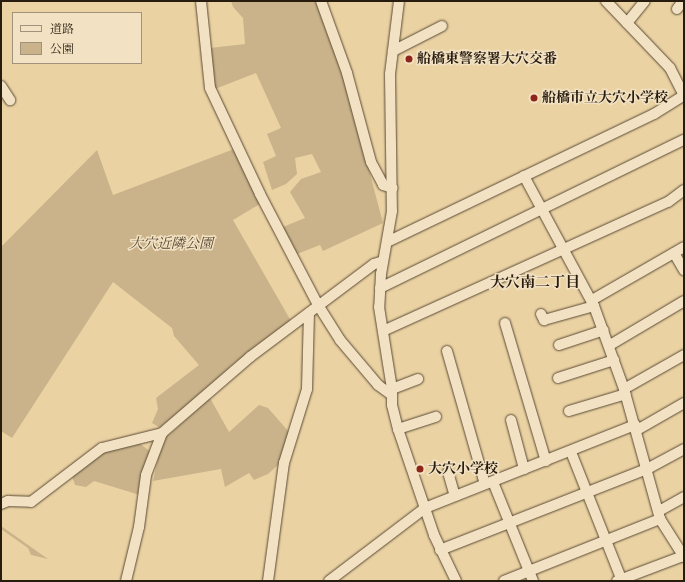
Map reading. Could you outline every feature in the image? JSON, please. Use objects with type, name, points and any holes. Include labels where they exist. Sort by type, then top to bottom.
[{"type":"street","points":[[201,1],[210,88],[260,194],[318,305],[340,340],[378,385],[392,392]]},
{"type":"street","points":[[322,1],[347,73],[371,162],[382,185],[393,188]]},
{"type":"street","points":[[399,1],[390,74],[393,188],[380,288],[383,331],[398,429],[440,550],[456,581]]},
{"type":"street","points":[[387,242],[654,114],[684,96],[670,68],[606,1]]},
{"type":"street","points":[[627,23],[645,1]]},
{"type":"street","points":[[393,51],[442,26]]},
{"type":"street","points":[[1,86],[10,100]]},
{"type":"street","points":[[380,288],[541,211],[684,140]]},
{"type":"street","points":[[524,176],[562,251],[593,303],[610,345],[625,392],[660,515],[682,551],[620,580],[606,540],[571,452]]},
{"type":"street","points":[[383,331],[668,202],[684,190]]},
{"type":"street","points":[[541,314],[544,320],[593,303],[684,247]]},
{"type":"street","points":[[674,253],[684,270]]},
{"type":"street","points":[[3,500],[31,502],[102,448],[162,433],[250,357],[374,264],[383,261]]},
{"type":"street","points":[[610,345],[684,301]]},
{"type":"street","points":[[268,581],[284,463],[307,390],[309,313]]},
{"type":"street","points":[[505,323],[546,461]]},
{"type":"street","points":[[558,345],[604,330]]},
{"type":"street","points":[[447,351],[489,483],[509,523],[533,581]]},
{"type":"street","points":[[569,411],[625,392],[684,355]]},
{"type":"street","points":[[558,378],[614,360]]},
{"type":"street","points":[[392,392],[418,379]]},
{"type":"street","points":[[329,581],[425,508],[524,469],[636,428],[684,403]]},
{"type":"street","points":[[398,429],[436,418]]},
{"type":"street","points":[[511,420],[524,469]]},
{"type":"street","points":[[126,581],[139,527],[146,475],[162,433]]},
{"type":"street","points":[[440,550],[647,469],[684,449]]},
{"type":"street","points":[[448,472],[455,496]]},
{"type":"street","points":[[504,581],[606,540],[660,515],[684,497]]},
{"type":"green space","points":[[231,1],[317,1],[343,72],[383,223],[323,251],[320,245],[297,254],[283,227],[305,218],[290,192],[301,179],[321,172],[312,154],[295,158],[297,174],[286,184],[272,190],[263,162],[276,156],[267,134],[281,128],[256,73],[215,89],[210,48],[245,44],[243,18],[233,7]]},
{"type":"green space","name":"大穴近隣公園","points":[[234,149],[260,204],[233,220],[291,321],[231,366],[164,430],[152,423],[158,409],[156,398],[199,365],[174,336],[172,328],[113,282],[12,438],[1,431],[1,247],[97,150],[113,195]]},
{"type":"green space","points":[[210,398],[229,432],[259,405],[268,408],[289,432],[279,464],[268,474],[254,480],[249,473],[225,487],[221,469],[153,481],[162,441]]},
{"type":"green space","points":[[139,443],[152,453],[143,496],[94,481],[86,487],[75,485],[71,473],[104,450]]},
{"type":"green space","points":[[1,526],[48,559],[31,555],[28,548],[1,529]]},
{"type":"place","name":"船橋東警察署大穴交番","points":[[409,59]]},
{"type":"place","name":"船橋市立大穴小学校","points":[[534,98]]},
{"type":"place","name":"大穴小学校","points":[[420,469]]},
{"type":"district","name":"大穴南二丁目","points":[[535,283]]}]
